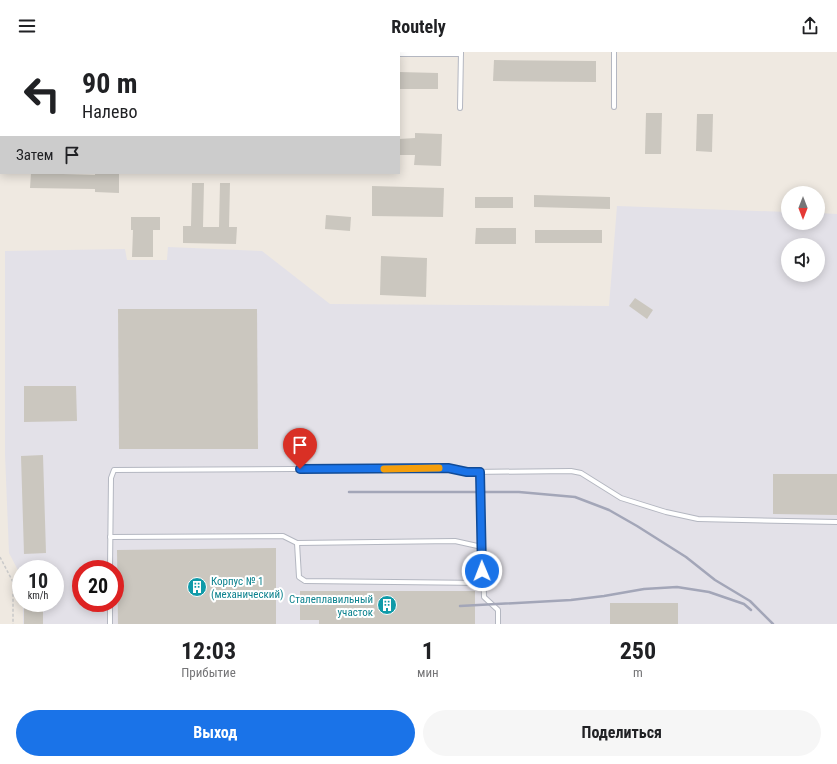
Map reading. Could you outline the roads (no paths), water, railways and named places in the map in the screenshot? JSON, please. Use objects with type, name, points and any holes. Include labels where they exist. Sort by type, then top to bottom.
[{"type":"lane","points":[[614,52],[614,107]]},
{"type":"lane","points":[[400,54],[461,53],[460,108]]},
{"type":"lane","points":[[110,560],[111,478],[114,470],[448,468],[467,472],[480,472],[571,470],[581,473],[620,498],[666,512],[698,519],[837,522]]},
{"type":"lane","points":[[480,472],[484,597],[498,610],[498,624]]},
{"type":"lane","points":[[110,537],[283,536],[297,543],[456,541],[482,547]]},
{"type":"lane","points":[[297,543],[299,577],[305,580],[483,583]]},
{"type":"lane","points":[[110,612],[110,624]]},
{"type":"railway","points":[[349,492],[519,492],[575,497],[609,510],[686,557],[715,580],[750,601],[773,624]]},
{"type":"railway","points":[[460,606],[571,600],[644,589],[677,587],[709,592],[744,604],[751,610]]},
{"type":"place","name":"Корпус № 1 (механический)","points":[[197,587]]},
{"type":"place","name":"Сталеплавильный участок","points":[[387,605]]}]
